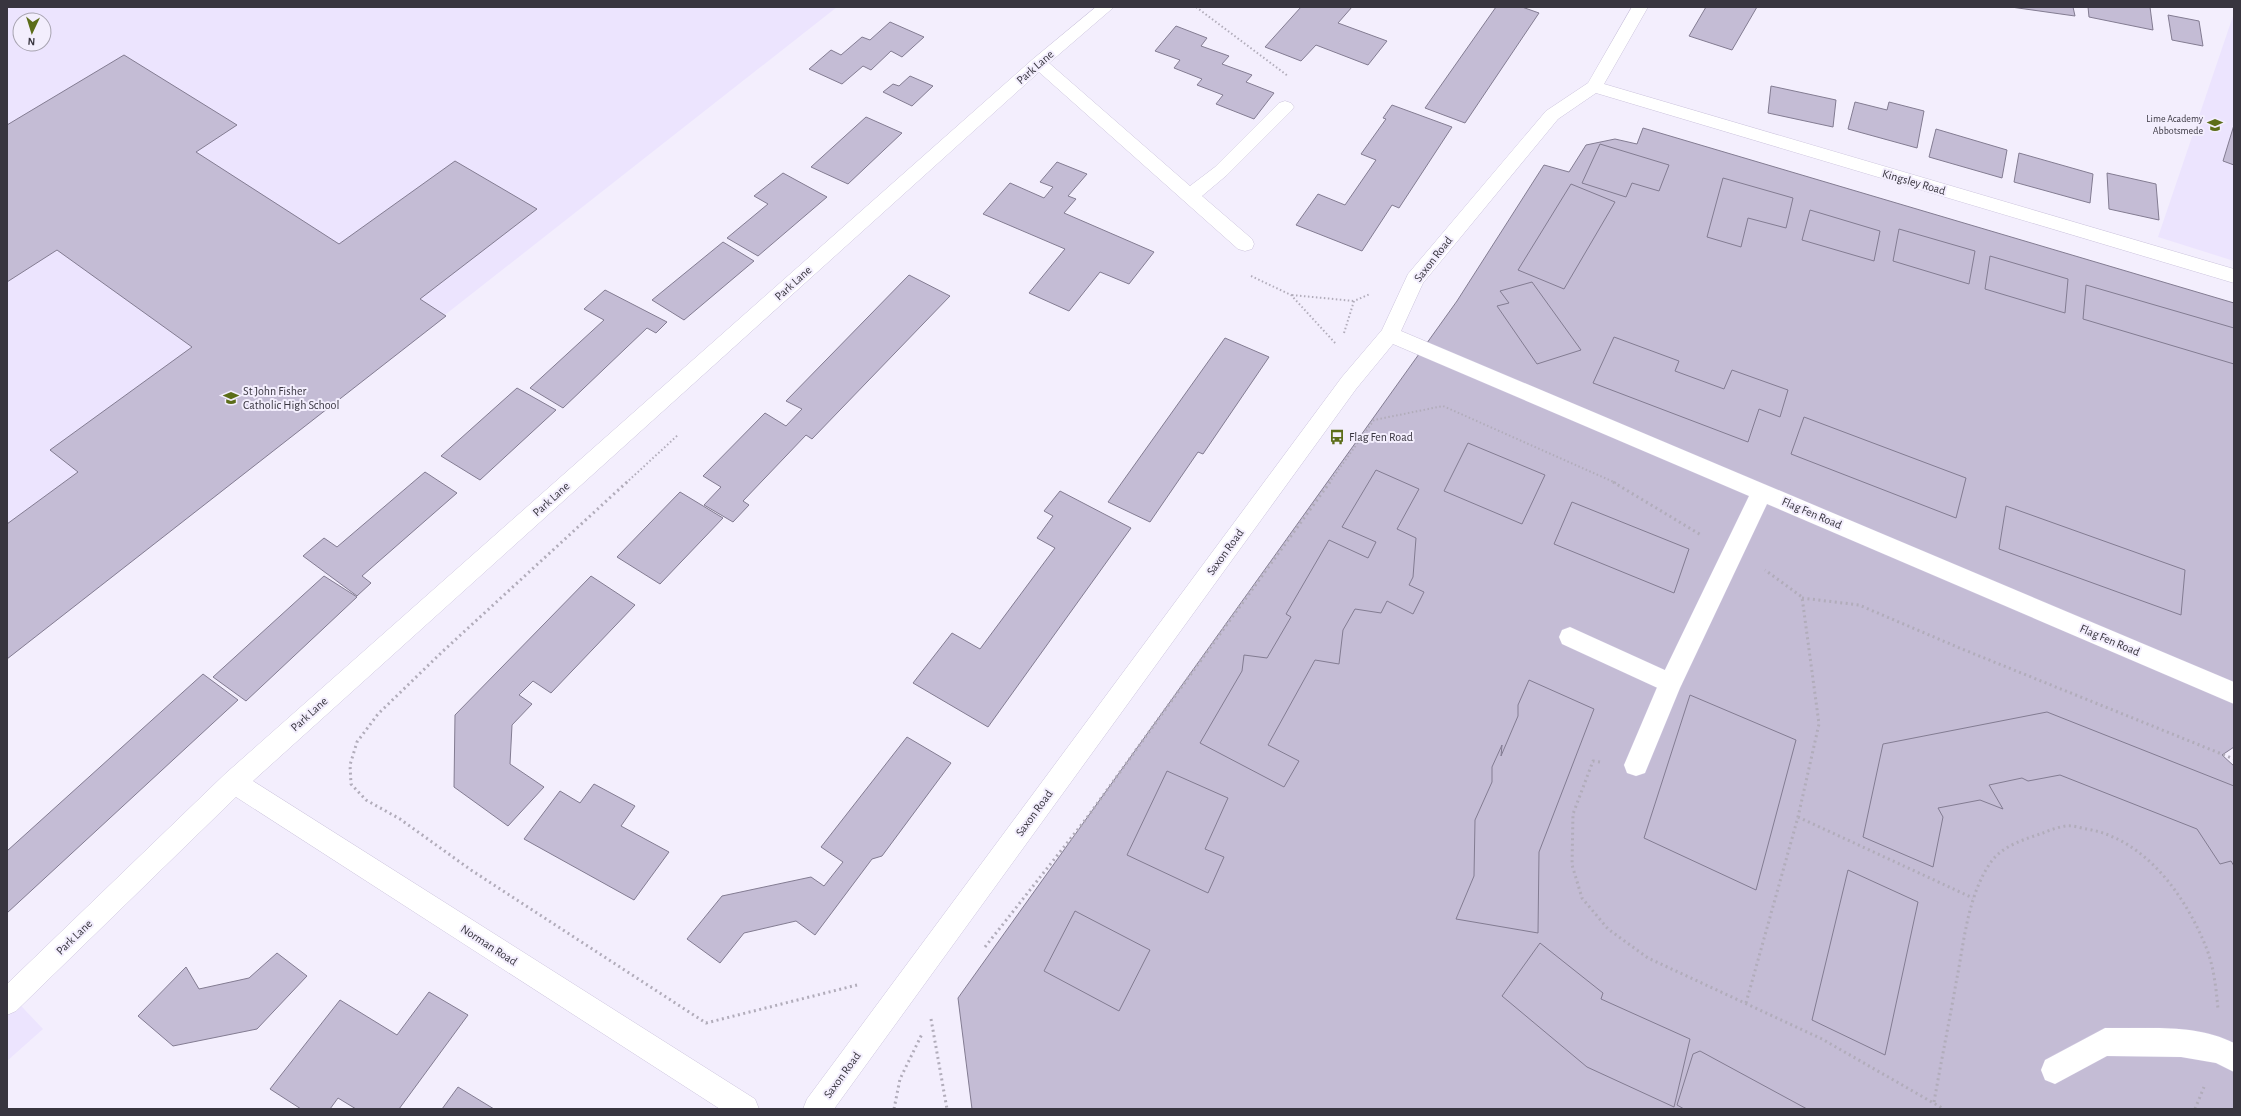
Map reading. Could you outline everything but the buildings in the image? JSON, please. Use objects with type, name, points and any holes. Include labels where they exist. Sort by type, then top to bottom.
[{"type":"street","name":"Park Lane","points":[[7,1002],[234,782],[1039,63],[1106,7]]},
{"type":"street","name":"Saxon Road","points":[[817,1109],[1344,390],[1390,334],[1415,279],[1552,115],[1594,87],[1640,7]]},
{"type":"street","points":[[1039,63],[1245,244]]},
{"type":"street","name":"Kingsley Road","points":[[1594,87],[2234,276]]},
{"type":"street","points":[[1190,196],[1221,171],[1284,107]]},
{"type":"street","name":"Flag Fen Road","points":[[1390,334],[2234,693]]},
{"type":"street","points":[[1636,765],[1670,683],[1762,491]]},
{"type":"street","points":[[1570,637],[1670,683]]},
{"type":"street","name":"Norman Road","points":[[234,782],[744,1109]]},
{"type":"street","points":[[2055,1070],[2105,1042],[2181,1043],[2226,1054]]},
{"type":"path","points":[[1196,7],[1290,78]]},
{"type":"path","points":[[1247,274],[1291,295],[1354,301]]},
{"type":"path","points":[[1291,295],[1340,347]]},
{"type":"path","points":[[984,949],[1086,819],[1374,420],[1443,406],[1619,484],[1695,533],[1735,549],[1802,598],[1859,605],[1962,649],[2234,759]]},
{"type":"path","points":[[679,434],[442,652],[378,714],[357,742],[350,765],[351,784],[366,800],[400,819],[471,870],[706,1023],[857,984]]},
{"type":"path","points":[[1746,1003],[1798,817],[1819,724],[1802,598]]},
{"type":"path","points":[[1636,765],[1593,761],[1573,814],[1572,865],[1582,898],[1608,929],[1648,958],[1822,1039],[1944,1109]]},
{"type":"path","points":[[1798,817],[1973,898]]},
{"type":"path","points":[[1934,1102],[1973,898],[1991,861],[2026,837],[2068,826],[2107,833],[2147,858],[2174,887],[2202,934],[2218,993],[2226,1054]]},
{"type":"path","points":[[927,1025],[931,1017],[947,1109]]},
{"type":"path","points":[[894,1109],[894,1094],[902,1072],[924,1032]]},
{"type":"shaded area","points":[[7,7],[837,7],[7,659]]},
{"type":"shaded area","name":"Lime Academy Abbotsmede","points":[[2234,13],[2234,261],[2158,237]]},
{"type":"shaded area","points":[[7,991],[43,1029],[7,1061]]},
{"type":"place","name":"Lime Academy Abbotsmede","points":[[2215,125]]},
{"type":"place","name":"St John Fisher Catholic High School","points":[[231,398]]},
{"type":"place","name":"Flag Fen Road","points":[[1337,437]]}]
